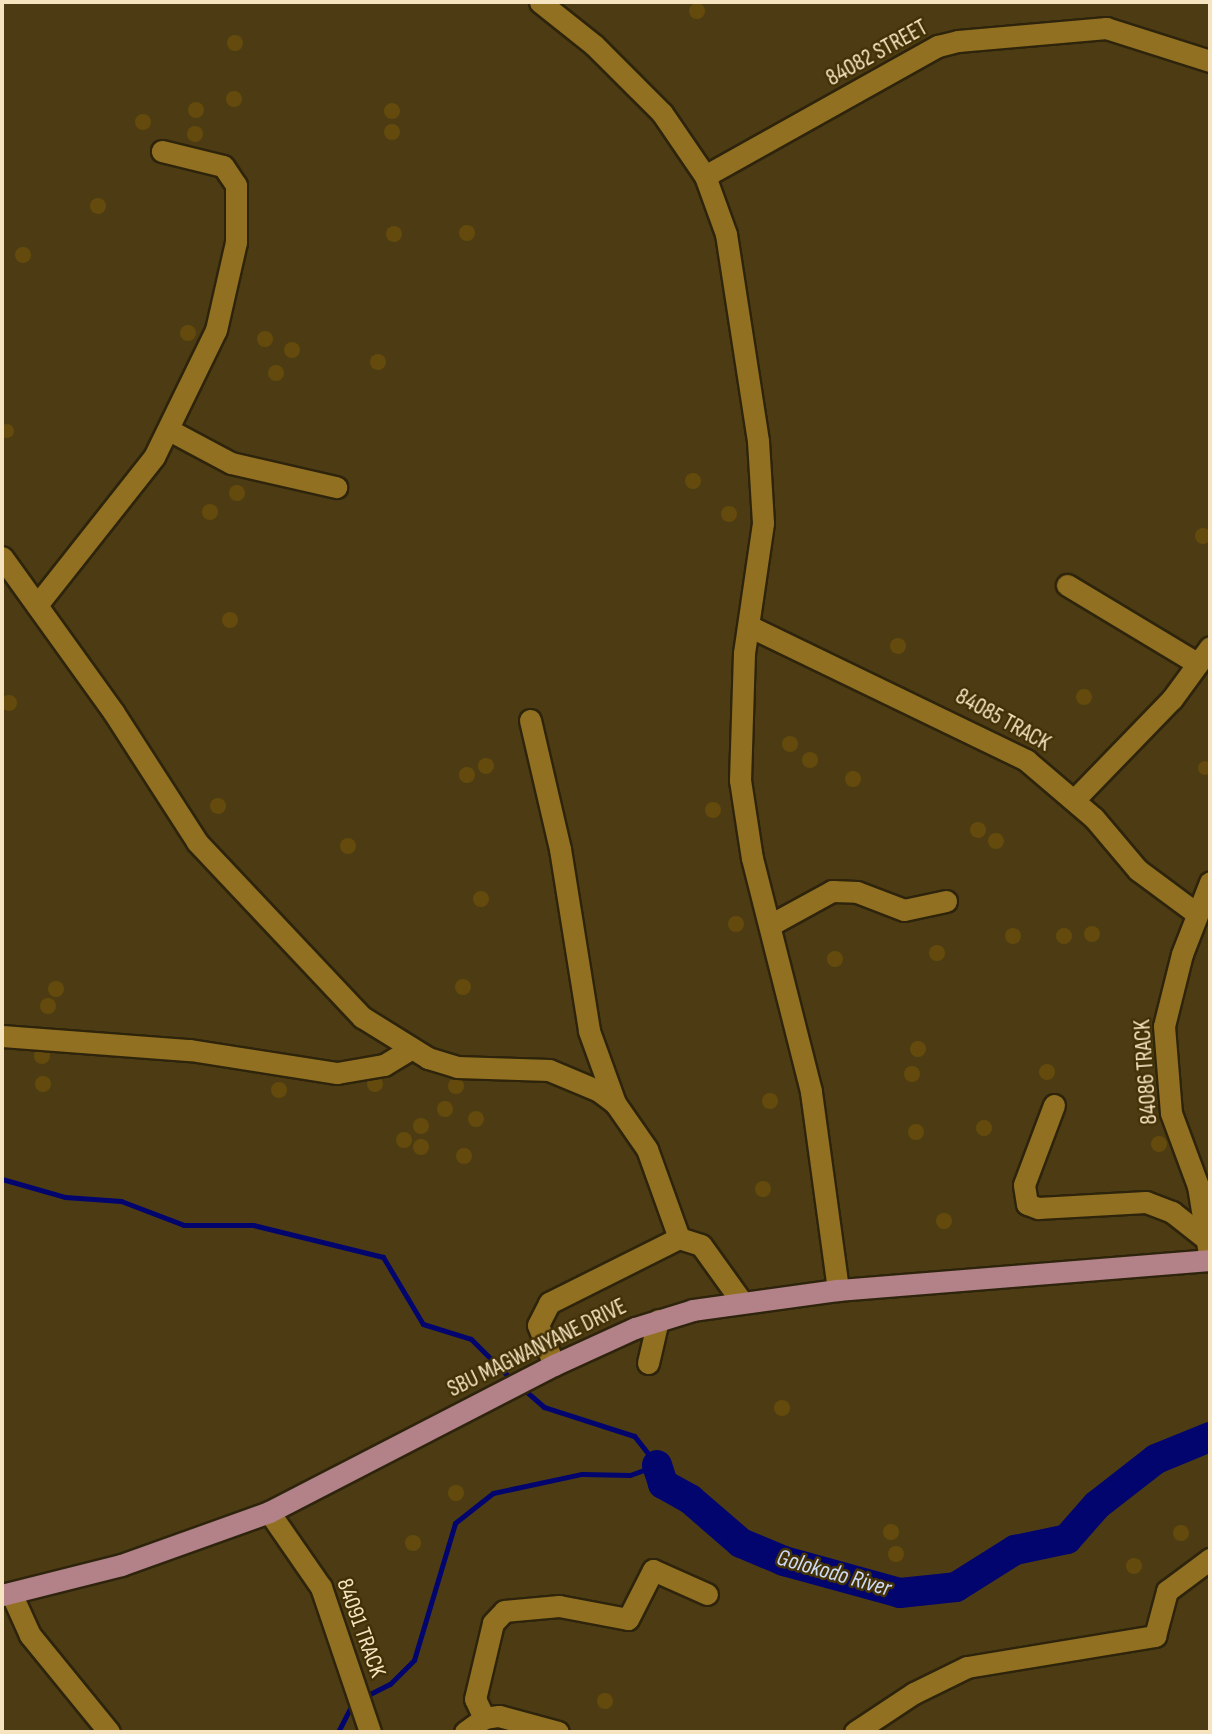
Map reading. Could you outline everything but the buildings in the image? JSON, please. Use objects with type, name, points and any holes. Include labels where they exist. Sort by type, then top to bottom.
[{"type":"main road","name":"SBU MAGWANYANE DRIVE","points":[[6,1594],[121,1565],[269,1512],[548,1368],[658,1320],[742,1302],[838,1290],[1210,1260]]},
{"type":"street","points":[[540,2],[634,82],[705,176],[734,269],[758,441],[763,523],[749,626],[740,780],[770,925],[811,1092],[838,1290]]},
{"type":"street","name":"84082 STREET","points":[[705,176],[938,46],[958,41],[1105,28],[1210,61]]},
{"type":"street","points":[[37,605],[171,431],[216,330],[236,242],[238,196],[223,166],[162,151]]},
{"type":"street","points":[[171,431],[231,463],[336,488]]},
{"type":"street","points":[[2,557],[213,862],[362,1017],[409,1051],[457,1067],[549,1070],[615,1103]]},
{"type":"street","points":[[1067,585],[1204,655],[1172,699],[1074,800]]},
{"type":"street","name":"84085 TRACK","points":[[749,626],[990,739],[1049,775],[1138,870],[1196,913]]},
{"type":"street","points":[[530,720],[560,849],[589,1031],[615,1103],[647,1149],[679,1238]]},
{"type":"street","name":"84086 TRACK","points":[[1210,882],[1196,913],[1164,1026],[1171,1113],[1198,1186],[1210,1260]]},
{"type":"street","points":[[770,925],[832,891],[857,892],[904,910],[946,901]]},
{"type":"street","points":[[2,1036],[190,1050],[337,1073],[384,1065],[409,1051]]},
{"type":"street","points":[[1054,1105],[1024,1185],[1027,1203],[1038,1208],[1146,1202],[1172,1212],[1205,1238]]},
{"type":"street","points":[[548,1368],[538,1325],[549,1303],[679,1238],[701,1245],[742,1302]]},
{"type":"street","points":[[648,1363],[658,1320]]},
{"type":"street","name":"84091 TRACK","points":[[269,1512],[321,1587],[370,1732]]},
{"type":"street","points":[[855,1732],[914,1693],[967,1667],[1155,1636],[1167,1591],[1210,1559]]},
{"type":"street","points":[[484,1718],[475,1699],[492,1623],[504,1611],[559,1606],[628,1619],[653,1570],[707,1594]]},
{"type":"street","points":[[6,1594],[30,1634],[109,1732]]},
{"type":"street","points":[[465,1732],[484,1718],[514,1717],[558,1732]]},
{"type":"waterway","points":[[2,1179],[65,1197],[121,1201],[184,1225],[253,1225],[383,1257],[423,1324],[471,1339],[512,1380]]},
{"type":"waterway","points":[[362,1698],[390,1684],[414,1660],[455,1523],[493,1493],[582,1474],[630,1475],[657,1465],[634,1436],[544,1407],[522,1388]]},
{"type":"waterway","name":"Golokodo River","points":[[657,1465],[663,1484],[690,1499],[741,1543],[784,1561],[900,1593],[956,1587],[1015,1550],[1067,1539],[1097,1505],[1156,1459],[1210,1437]]},
{"type":"waterway","points":[[338,1732],[353,1702]]}]
